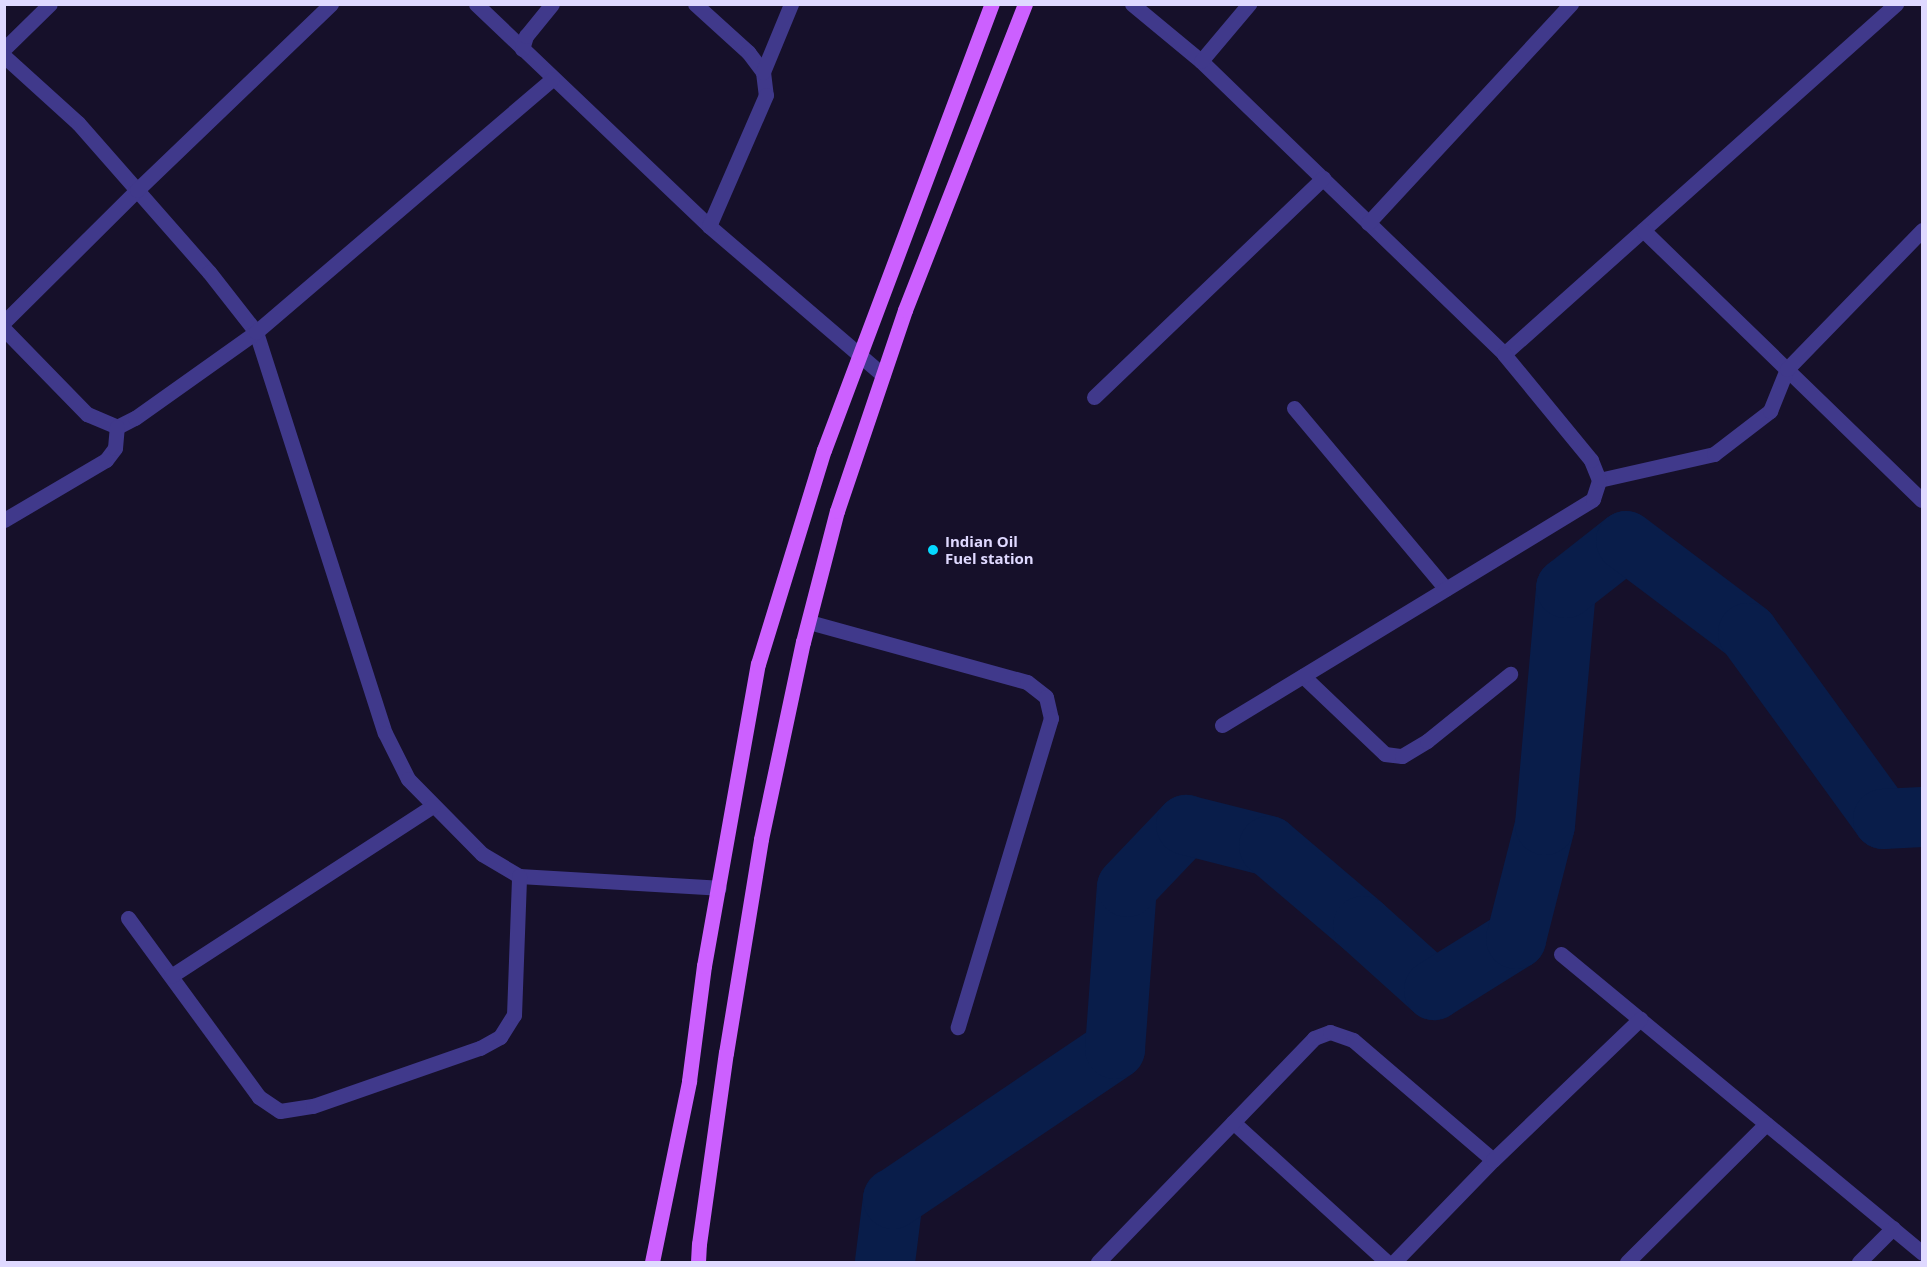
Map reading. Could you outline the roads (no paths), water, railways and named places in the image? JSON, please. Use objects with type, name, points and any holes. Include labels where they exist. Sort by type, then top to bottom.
[{"type":"main road","points":[[652,1263],[688,1081],[758,664],[821,461],[992,4]]},
{"type":"main road","points":[[698,1263],[726,1053],[761,839],[808,622],[837,511],[909,300],[1024,4]]},
{"type":"street","points":[[4,49],[50,4]]},
{"type":"street","points":[[4,322],[137,190],[331,4]]},
{"type":"street","points":[[476,4],[708,226],[860,353],[883,375]]},
{"type":"street","points":[[522,49],[526,36],[552,4]]},
{"type":"street","points":[[695,4],[748,52],[763,72],[766,94],[708,226]]},
{"type":"street","points":[[763,72],[791,4]]},
{"type":"street","points":[[1132,4],[1202,61],[1504,354],[1592,460],[1599,480],[1593,499],[1222,725]]},
{"type":"street","points":[[1202,61],[1249,4]]},
{"type":"street","points":[[1368,223],[1571,4]]},
{"type":"street","points":[[1504,354],[1896,4]]},
{"type":"street","points":[[4,56],[78,123],[209,272],[256,332],[384,733],[408,779],[482,854],[519,876],[719,888]]},
{"type":"street","points":[[4,329],[87,414],[117,427],[135,418],[256,332],[552,79]]},
{"type":"street","points":[[1094,397],[1323,178]]},
{"type":"street","points":[[1643,230],[1923,500]]},
{"type":"street","points":[[1599,480],[1714,454],[1770,411],[1787,369],[1923,230]]},
{"type":"street","points":[[1294,408],[1446,589]]},
{"type":"street","points":[[4,520],[106,460],[115,448],[117,427]]},
{"type":"street","points":[[808,622],[1027,682],[1046,697],[1051,718],[958,1027]]},
{"type":"street","points":[[1303,676],[1386,754],[1402,756],[1427,741],[1510,674]]},
{"type":"street","points":[[171,976],[433,806]]},
{"type":"street","points":[[128,918],[259,1097],[280,1111],[313,1106],[480,1048],[500,1037],[514,1014],[519,876]]},
{"type":"street","points":[[1561,954],[1923,1253]]},
{"type":"street","points":[[1394,1263],[1493,1160],[1640,1019]]},
{"type":"street","points":[[1098,1263],[1314,1038],[1330,1032],[1353,1040],[1493,1160]]},
{"type":"street","points":[[1233,1122],[1387,1263]]},
{"type":"street","points":[[1627,1263],[1766,1124]]},
{"type":"street","points":[[1859,1263],[1893,1228]]},
{"type":"waterway","points":[[885,1262],[893,1199],[1115,1049],[1127,887],[1186,825],[1269,846],[1434,990],[1516,939],[1545,825],[1566,588],[1626,541],[1748,633],[1883,819],[1922,817]]},
{"type":"place","name":"Indian Oil Fuel station","points":[[933,550]]}]
